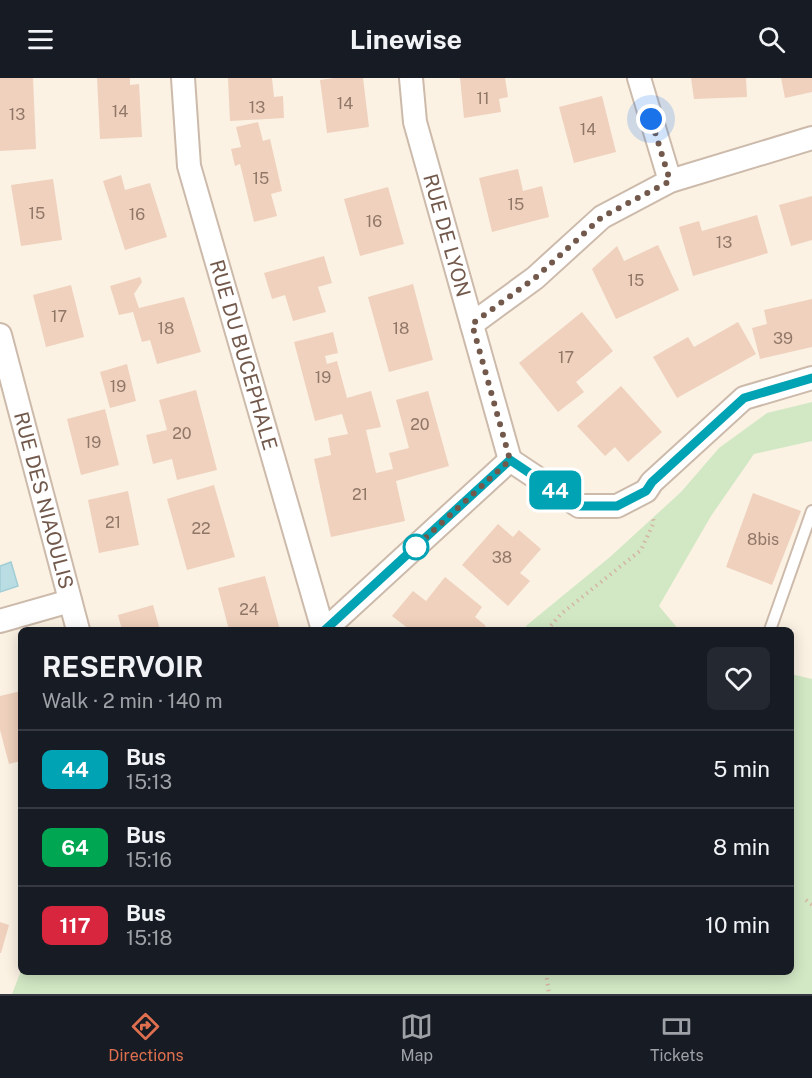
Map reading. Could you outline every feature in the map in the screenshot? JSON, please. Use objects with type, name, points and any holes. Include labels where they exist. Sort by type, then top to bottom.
[{"type":"street","name":"RUE DU BUCEPHALE","points":[[183,78],[189,166],[323,627]]},
{"type":"street","name":"RUE DE LYON","points":[[411,78],[415,122],[510,460]]},
{"type":"street","points":[[639,78],[670,181]]},
{"type":"street","points":[[472,324],[535,278],[602,217],[670,181],[812,138]]},
{"type":"street","name":"RUE DES NIAOULIS","points":[[0,335],[77,627]]},
{"type":"street","points":[[327,627],[510,460],[579,506],[617,506],[646,491],[652,482],[744,398],[812,378]]},
{"type":"street","points":[[0,621],[70,601]]},
{"type":"lane","points":[[771,627],[812,511]]},
{"type":"path","points":[[550,627],[561,614],[641,550],[654,522],[646,491]]},
{"type":"path","points":[[806,900],[812,905]]},
{"type":"path","points":[[546,975],[549,994]]},
{"type":"green space","points":[[812,402],[812,441],[754,454],[711,516],[659,606],[676,627],[526,627],[610,557],[681,492],[719,448],[767,413]]},
{"type":"green space","points":[[794,675],[812,679],[812,994],[12,994],[19,975],[794,975]]},
{"type":"water","points":[[11,562],[18,586],[0,592],[0,566]]},
{"type":"building","points":[[0,78],[33,78],[36,149],[0,151]]},
{"type":"building","points":[[97,78],[130,78],[130,85],[139,84],[142,137],[100,139]]},
{"type":"building","points":[[228,78],[272,78],[274,97],[283,96],[284,118],[230,121]]},
{"type":"building","points":[[363,78],[369,127],[327,133],[320,80]]},
{"type":"building","points":[[460,78],[505,78],[508,97],[499,99],[501,112],[464,118]]},
{"type":"building","points":[[691,78],[746,78],[747,97],[694,99]]},
{"type":"building","points":[[781,78],[812,78],[812,92],[785,98]]},
{"type":"building","points":[[602,96],[616,152],[574,163],[559,107]]},
{"type":"building","points":[[258,122],[263,141],[270,139],[282,191],[271,194],[277,216],[254,222],[240,164],[235,166],[231,149],[241,147],[236,127]]},
{"type":"building","points":[[518,169],[523,191],[542,186],[549,217],[492,232],[479,178]]},
{"type":"building","points":[[121,175],[125,190],[150,183],[167,237],[125,250],[103,181]]},
{"type":"building","points":[[53,179],[62,240],[21,246],[11,185]]},
{"type":"building","points":[[388,187],[404,244],[360,256],[344,199]]},
{"type":"building","points":[[812,196],[812,240],[791,246],[779,205]]},
{"type":"building","points":[[757,215],[768,253],[693,276],[679,227],[699,221],[702,231]]},
{"type":"building","points":[[658,245],[679,290],[616,319],[592,269],[617,246],[624,261]]},
{"type":"building","points":[[324,256],[332,283],[318,287],[326,312],[293,321],[285,295],[272,299],[264,273]]},
{"type":"building","points":[[140,277],[142,282],[134,294],[139,308],[184,297],[201,352],[157,364],[150,340],[142,342],[133,312],[119,315],[110,286]]},
{"type":"building","points":[[413,284],[433,360],[389,372],[368,297]]},
{"type":"building","points":[[71,285],[84,337],[46,347],[33,295]]},
{"type":"building","points":[[812,299],[812,347],[760,359],[752,328],[767,324],[764,310]]},
{"type":"building","points":[[582,312],[613,351],[576,382],[584,392],[558,412],[519,363]]},
{"type":"building","points":[[738,322],[756,354],[677,398],[653,357],[688,337],[694,347]]},
{"type":"building","points":[[333,332],[338,353],[325,356],[327,364],[337,361],[347,398],[371,391],[381,427],[366,430],[376,473],[393,469],[389,453],[409,448],[396,400],[428,391],[449,466],[396,481],[405,521],[331,537],[314,459],[331,455],[328,438],[348,434],[342,414],[315,421],[294,342]]},
{"type":"building","points":[[127,364],[136,401],[110,408],[100,372]]},
{"type":"building","points":[[621,386],[662,432],[628,462],[615,447],[605,456],[577,426]]},
{"type":"building","points":[[196,390],[217,470],[177,480],[172,459],[153,464],[146,435],[167,430],[159,400]]},
{"type":"building","points":[[105,409],[119,465],[81,475],[67,419]]},
{"type":"building","points":[[214,485],[235,557],[187,570],[167,499]]},
{"type":"building","points":[[128,491],[139,545],[99,553],[88,500]]},
{"type":"building","points":[[753,493],[801,511],[772,585],[726,567]]},
{"type":"building","points":[[498,524],[513,537],[519,530],[541,549],[520,573],[530,581],[508,606],[462,565]]},
{"type":"building","points":[[265,576],[279,627],[228,627],[218,588]]},
{"type":"building","points":[[445,577],[482,607],[475,617],[486,626],[406,627],[392,616],[413,591],[426,601]]},
{"type":"building","points":[[153,605],[159,627],[121,627],[118,615]]},
{"type":"building","points":[[18,692],[18,762],[9,764],[0,730],[0,696]]},
{"type":"building","points":[[0,922],[9,925],[1,953],[0,953]]},
{"type":"bus line","name":"44","points":[[328,627],[510,460],[579,506],[617,506],[646,491],[652,482],[744,398],[812,378]]},
{"type":"route","points":[[416,547],[409,553],[510,460],[472,324],[535,278],[602,217],[670,181],[651,119]]}]
